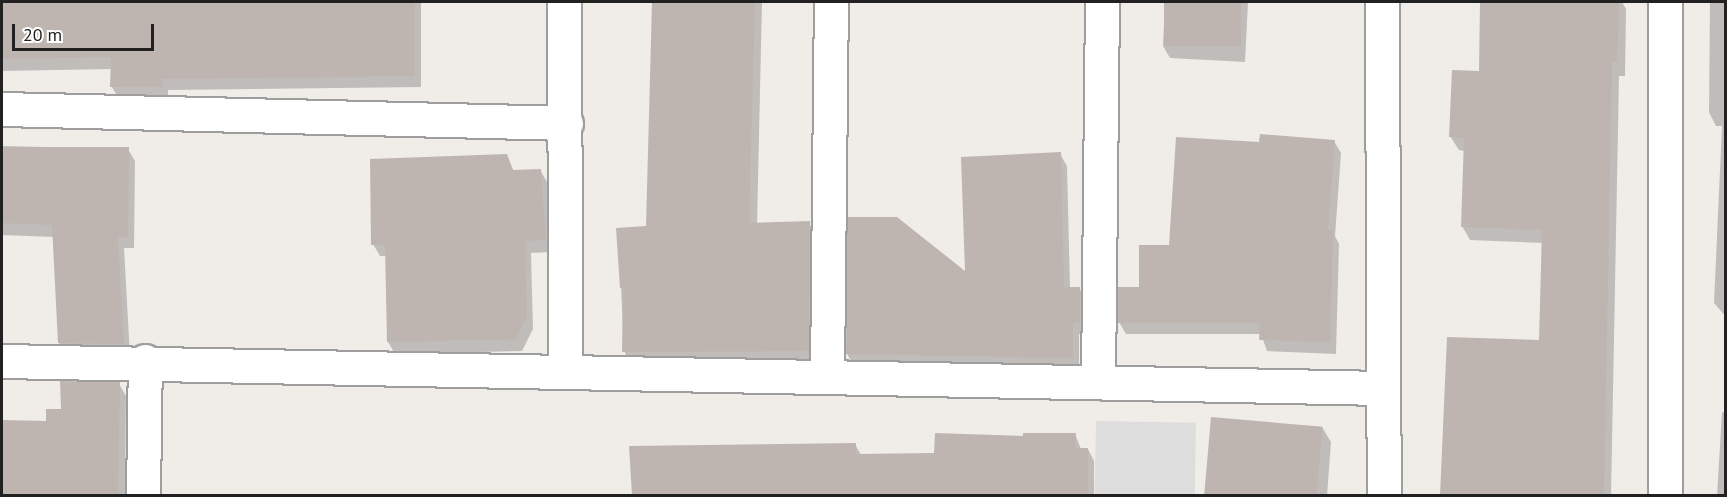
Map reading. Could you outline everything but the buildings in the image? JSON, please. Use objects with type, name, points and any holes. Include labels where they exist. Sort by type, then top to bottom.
[{"type":"street","points":[[564,2],[565,369]]},
{"type":"street","points":[[827,375],[831,2]]},
{"type":"street","points":[[1098,381],[1102,2]]},
{"type":"street","points":[[1382,2],[1381,388],[1384,495]]},
{"type":"street","points":[[1665,2],[1665,495]]},
{"type":"street","points":[[2,109],[566,123]]},
{"type":"street","points":[[2,361],[145,361],[565,369],[1381,388]]},
{"type":"street","points":[[143,495],[145,361]]},
{"type":"shaded area","points":[[1096,421],[1196,423],[1195,496],[1095,495]]}]
